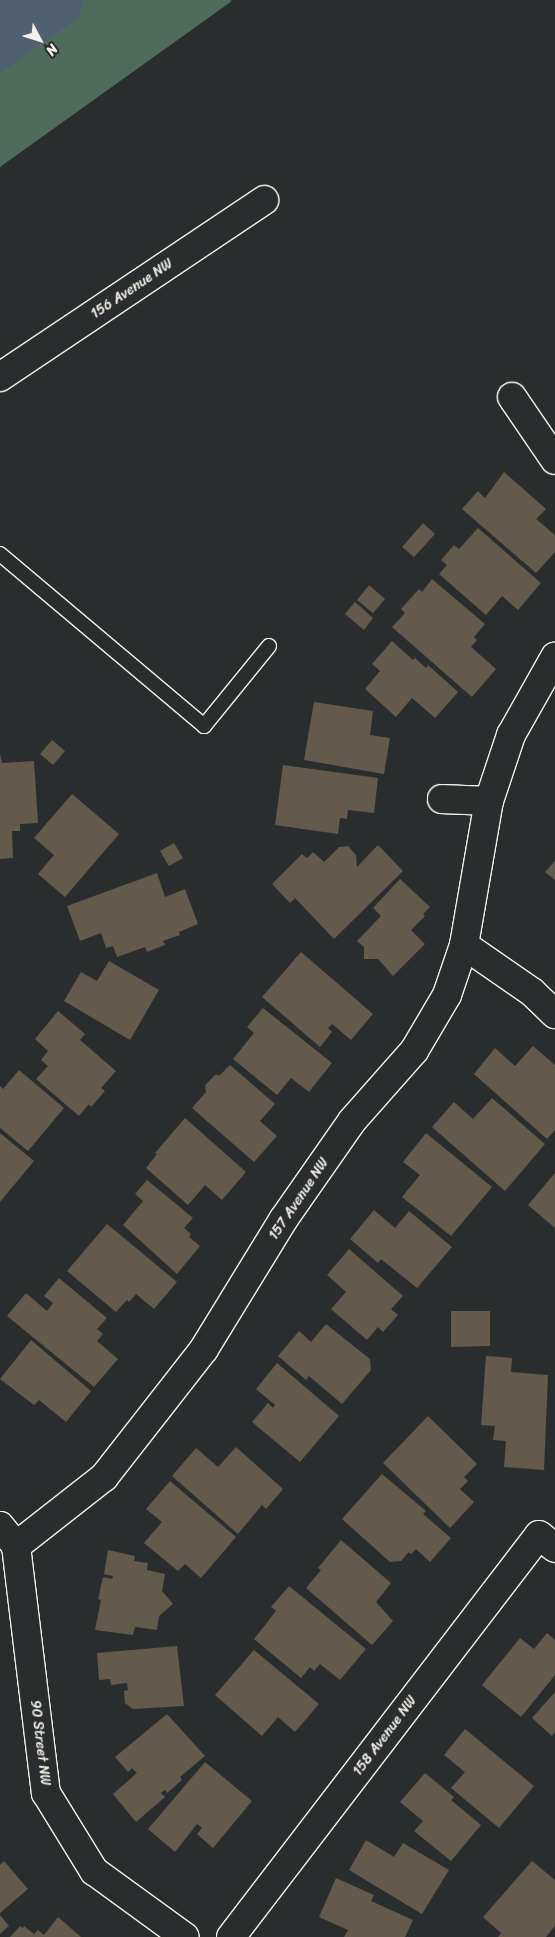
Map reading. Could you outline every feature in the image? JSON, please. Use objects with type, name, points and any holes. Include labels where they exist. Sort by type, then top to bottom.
[{"type":"street","name":"156 Avenue NW","points":[[0,378],[264,200]]},
{"type":"street","points":[[512,397],[555,460]]},
{"type":"street","name":"157 Avenue NW","points":[[8,1536],[104,1477],[204,1349],[283,1220],[346,1129],[414,1051],[447,995],[464,945],[489,801],[511,735],[555,657]]},
{"type":"street","points":[[442,799],[489,801]]},
{"type":"street","points":[[464,945],[532,992],[555,1014]]},
{"type":"street","name":"90 Street NW","points":[[8,1536],[46,1793],[94,1871],[184,1937]]},
{"type":"street","name":"158 Avenue NW","points":[[231,1937],[547,1542]]},
{"type":"lane","points":[[0,554],[204,726],[269,646]]},
{"type":"green space","points":[[0,0],[230,0],[232,1],[0,167]]},
{"type":"water","points":[[0,0],[84,0],[78,18],[0,73]]},
{"type":"building","points":[[504,472],[546,509],[536,519],[555,535],[555,552],[536,573],[462,509],[478,491],[485,498]]},
{"type":"building","points":[[423,523],[435,534],[414,557],[402,547]]},
{"type":"building","points":[[478,528],[541,583],[518,610],[502,596],[486,615],[439,574],[447,565],[441,560],[454,545],[459,549]]},
{"type":"building","points":[[432,579],[485,624],[474,637],[477,640],[471,647],[496,669],[472,697],[392,627],[405,613],[401,609],[419,589],[422,592]]},
{"type":"building","points":[[369,585],[385,599],[373,613],[357,600]]},
{"type":"building","points":[[355,602],[373,618],[364,630],[345,614]]},
{"type":"building","points":[[392,641],[413,660],[415,658],[426,668],[428,665],[458,692],[435,718],[412,698],[396,717],[365,689],[380,671],[372,664]]},
{"type":"building","points":[[314,702],[373,711],[370,735],[390,738],[384,774],[304,760]]},
{"type":"building","points":[[52,740],[65,751],[53,765],[40,754]]},
{"type":"building","points":[[0,754],[2,763],[34,761],[38,823],[20,824],[20,831],[12,831],[13,858],[0,859]]},
{"type":"building","points":[[283,765],[378,778],[374,813],[348,810],[347,819],[340,818],[338,834],[275,825]]},
{"type":"building","points":[[72,794],[119,834],[65,897],[38,874],[54,855],[34,838]]},
{"type":"building","points":[[174,843],[183,858],[169,866],[160,851]]},
{"type":"building","points":[[378,845],[403,871],[334,939],[295,898],[290,903],[272,884],[302,854],[307,858],[313,852],[324,862],[339,847],[348,846],[356,855],[357,867]]},
{"type":"building","points":[[555,861],[555,880],[545,872]]},
{"type":"building","points":[[157,873],[165,897],[185,889],[198,924],[179,932],[180,935],[163,941],[165,945],[147,952],[145,947],[117,957],[113,946],[106,948],[101,933],[80,941],[67,906]]},
{"type":"building","points":[[400,879],[430,907],[423,914],[425,916],[411,930],[425,944],[393,976],[378,959],[364,959],[364,947],[357,941],[381,916],[373,908]]},
{"type":"building","points":[[301,952],[373,1014],[351,1040],[332,1024],[328,1028],[332,1032],[320,1047],[262,997]]},
{"type":"building","points":[[109,961],[159,990],[130,1040],[64,1001],[81,972],[97,981]]},
{"type":"building","points":[[263,1008],[332,1063],[309,1092],[291,1078],[277,1095],[233,1059],[254,1033],[247,1027]]},
{"type":"building","points":[[58,1011],[85,1034],[80,1040],[116,1071],[101,1088],[105,1091],[91,1107],[89,1104],[79,1116],[36,1079],[48,1066],[41,1060],[48,1051],[35,1039]]},
{"type":"building","points":[[533,1046],[555,1065],[555,1130],[547,1139],[474,1074],[495,1048],[515,1066]]},
{"type":"building","points":[[230,1065],[275,1104],[260,1121],[277,1136],[254,1162],[192,1108],[206,1092],[205,1085],[215,1075],[220,1075]]},
{"type":"building","points":[[19,1070],[64,1108],[28,1151],[0,1128],[0,1086],[3,1089]]},
{"type":"building","points":[[492,1098],[545,1144],[505,1191],[432,1127],[454,1102],[473,1119]]},
{"type":"building","points":[[185,1118],[246,1172],[222,1200],[205,1185],[188,1205],[146,1168],[157,1154],[155,1153]]},
{"type":"building","points":[[0,1133],[34,1161],[0,1202]]},
{"type":"building","points":[[426,1133],[492,1187],[451,1236],[402,1197],[420,1175],[403,1162]]},
{"type":"building","points":[[555,1173],[555,1228],[528,1205]]},
{"type":"building","points":[[147,1180],[193,1218],[184,1228],[191,1234],[189,1237],[200,1246],[177,1274],[123,1225],[143,1201],[135,1194]]},
{"type":"building","points":[[374,1210],[395,1228],[409,1211],[452,1247],[417,1288],[381,1259],[378,1263],[350,1239]]},
{"type":"building","points":[[107,1224],[177,1282],[154,1309],[136,1294],[129,1302],[127,1300],[116,1312],[67,1271]]},
{"type":"building","points":[[349,1249],[403,1296],[391,1309],[398,1315],[383,1332],[378,1327],[367,1340],[331,1309],[346,1292],[327,1275]]},
{"type":"building","points":[[59,1278],[107,1318],[97,1329],[103,1334],[97,1341],[118,1359],[94,1387],[7,1316],[26,1293],[47,1311],[53,1303],[44,1296]]},
{"type":"building","points":[[451,1311],[490,1311],[490,1346],[451,1347]]},
{"type":"building","points":[[326,1324],[370,1359],[371,1370],[342,1404],[309,1376],[306,1380],[278,1356],[299,1331],[311,1342]]},
{"type":"building","points":[[31,1340],[91,1391],[66,1422],[39,1400],[34,1405],[0,1379]]},
{"type":"building","points":[[486,1356],[512,1358],[511,1372],[548,1375],[544,1470],[504,1467],[506,1441],[493,1440],[495,1426],[481,1425]]},
{"type":"building","points":[[277,1363],[339,1416],[300,1462],[252,1422],[268,1403],[273,1408],[275,1405],[256,1389]]},
{"type":"building","points":[[428,1416],[477,1464],[464,1477],[468,1481],[460,1489],[474,1502],[450,1528],[383,1463]]},
{"type":"building","points":[[236,1447],[283,1489],[266,1509],[262,1505],[238,1534],[172,1476],[196,1448],[218,1467]]},
{"type":"building","points":[[382,1474],[426,1511],[423,1514],[451,1538],[430,1562],[416,1549],[411,1554],[409,1552],[401,1561],[390,1562],[342,1519]]},
{"type":"building","points":[[170,1481],[236,1537],[201,1578],[185,1564],[178,1571],[144,1543],[162,1522],[146,1509]]},
{"type":"building","points":[[341,1540],[391,1583],[376,1602],[393,1621],[372,1645],[306,1588],[321,1570],[318,1568]]},
{"type":"building","points":[[108,1550],[135,1556],[134,1561],[148,1563],[147,1570],[165,1574],[162,1591],[173,1604],[159,1616],[157,1630],[135,1627],[133,1635],[95,1630],[101,1600],[98,1599],[103,1577],[112,1579],[113,1576],[104,1574]]},
{"type":"building","points":[[289,1586],[366,1649],[340,1680],[320,1664],[314,1671],[310,1667],[301,1678],[254,1639],[276,1611],[271,1607]]},
{"type":"building","points":[[547,1633],[555,1640],[555,1675],[521,1717],[482,1685],[520,1638],[534,1649]]},
{"type":"building","points":[[177,1646],[184,1706],[133,1709],[125,1703],[124,1691],[128,1690],[127,1683],[111,1685],[110,1679],[99,1680],[97,1653]]},
{"type":"building","points":[[254,1650],[319,1704],[295,1732],[278,1717],[262,1736],[215,1695]]},
{"type":"building","points":[[555,1692],[555,1732],[552,1736],[532,1718]]},
{"type":"building","points":[[167,1714],[205,1756],[180,1777],[182,1780],[167,1793],[165,1790],[161,1793],[165,1797],[136,1822],[113,1794],[137,1773],[132,1768],[128,1772],[115,1757]]},
{"type":"building","points":[[465,1729],[534,1786],[499,1828],[451,1788],[465,1772],[444,1755]]},
{"type":"building","points":[[205,1762],[252,1801],[213,1848],[197,1834],[202,1828],[197,1824],[175,1852],[148,1829]]},
{"type":"building","points":[[425,1773],[454,1797],[451,1800],[481,1825],[451,1861],[414,1831],[423,1821],[400,1802]]},
{"type":"building","points":[[366,1840],[394,1857],[403,1843],[449,1870],[422,1914],[349,1870]]},
{"type":"building","points":[[4,1861],[28,1889],[0,1913],[0,1865]]},
{"type":"building","points":[[532,1861],[555,1880],[555,1926],[546,1937],[498,1937],[501,1933],[483,1917]]},
{"type":"building","points":[[336,1878],[374,1895],[371,1901],[413,1920],[405,1937],[344,1937],[348,1930],[319,1917]]},
{"type":"building","points":[[0,1915],[9,1926],[0,1934]]},
{"type":"building","points":[[58,1917],[81,1937],[10,1937],[20,1926],[23,1928],[24,1926],[34,1934],[38,1930],[44,1935]]}]
